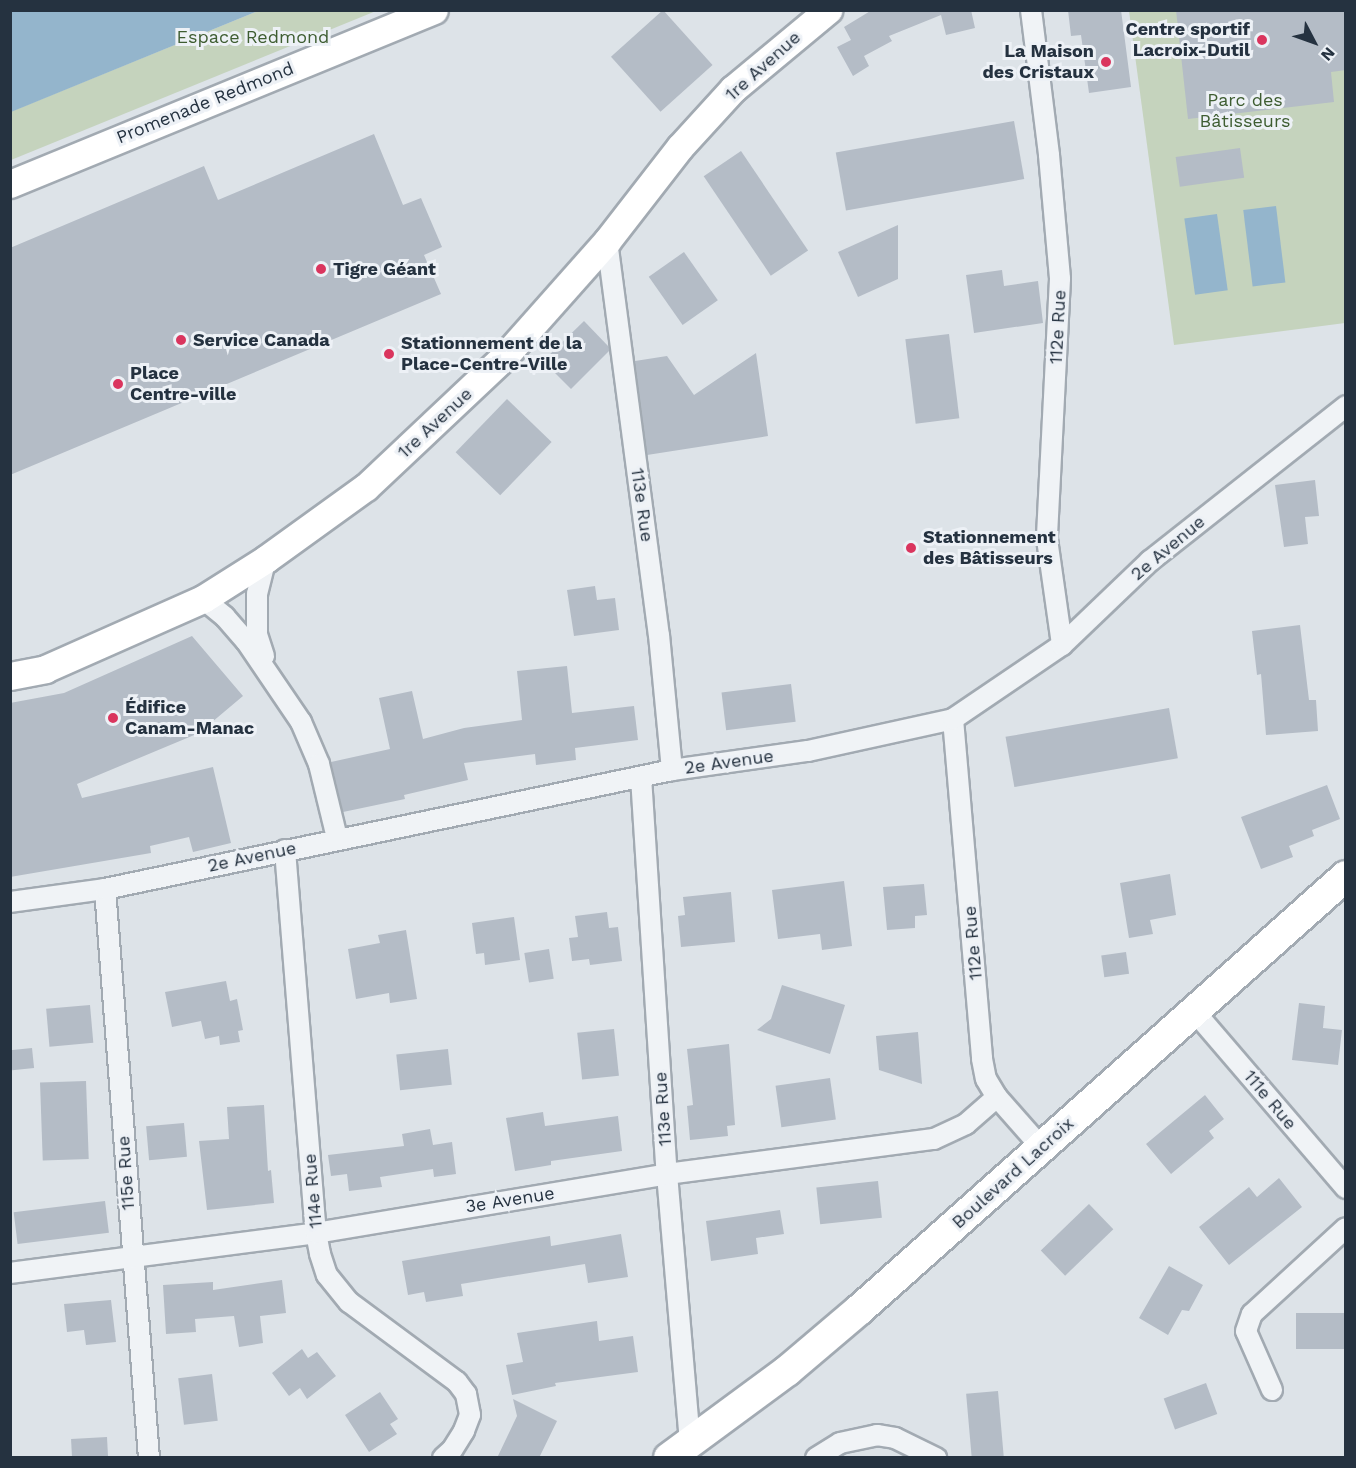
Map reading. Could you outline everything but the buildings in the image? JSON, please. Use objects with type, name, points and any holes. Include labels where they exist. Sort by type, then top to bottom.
[{"type":"main road","name":"Boulevard Lacroix","points":[[680,1450],[787,1371],[1042,1148],[1346,876]]},
{"type":"street","name":"Promenade Redmond","points":[[10,183],[434,10]]},
{"type":"street","points":[[733,90],[796,10]]},
{"type":"street","name":"1re Avenue","points":[[10,676],[45,669],[203,599],[266,559],[366,487],[504,357],[607,241],[680,147],[733,90],[828,10]]},
{"type":"street","name":"112e Rue","points":[[1031,10],[1049,155],[1060,279],[1047,539],[1062,645]]},
{"type":"street","name":"113e Rue","points":[[607,241],[659,635],[672,770]]},
{"type":"street","name":"2e Avenue","points":[[10,902],[105,889],[337,838],[672,770],[808,751],[953,719],[1062,645],[1150,561],[1346,406]]},
{"type":"street","points":[[266,559],[257,594],[256,634],[270,673]]},
{"type":"street","points":[[203,599],[225,617],[270,673],[301,722],[319,764],[337,838]]},
{"type":"street","name":"112e Rue","points":[[953,719],[982,1059],[986,1079],[996,1097],[1042,1148]]},
{"type":"street","name":"113e Rue","points":[[641,777],[667,1174],[680,1450]]},
{"type":"street","name":"114e Rue","points":[[285,850],[316,1233],[327,1275],[349,1302],[457,1382],[466,1394],[470,1415],[453,1450],[443,1458]]},
{"type":"street","name":"115e Rue","points":[[105,889],[149,1458]]},
{"type":"street","name":"111e Rue","points":[[1195,1012],[1346,1188]]},
{"type":"street","name":"3e Avenue","points":[[10,1273],[316,1233],[667,1174],[934,1139],[966,1124],[996,1097]]},
{"type":"street","points":[[1272,1390],[1246,1331],[1252,1314],[1346,1228]]},
{"type":"street","points":[[816,1458],[840,1443],[877,1435],[895,1438],[936,1458]]},
{"type":"green space","name":"Espace Redmond","points":[[258,11],[376,11],[11,160],[10,112]]},
{"type":"green space","name":"Parc des Bâtisseurs","points":[[1129,11],[1345,11],[1345,323],[1174,345]]},
{"type":"water","points":[[11,10],[258,10],[258,11],[11,112]]},
{"type":"water","points":[[1276,206],[1285,282],[1253,286],[1243,210]]},
{"type":"water","points":[[1217,214],[1228,290],[1195,295],[1184,219]]},
{"type":"place","name":"Centre sportif Lacroix-Dutil","points":[[1262,40]]},
{"type":"place","name":"La Maison des Cristaux","points":[[1106,62]]},
{"type":"place","name":"Tigre Géant","points":[[321,269]]},
{"type":"place","name":"Service Canada","points":[[181,340]]},
{"type":"place","name":"Stationnement de la Place-Centre-Ville","points":[[389,354]]},
{"type":"place","name":"Place Centre-ville","points":[[118,384]]},
{"type":"place","name":"Stationnement des Bâtisseurs","points":[[911,548]]},
{"type":"place","name":"Édifice Canam-Manac","points":[[113,718]]}]
